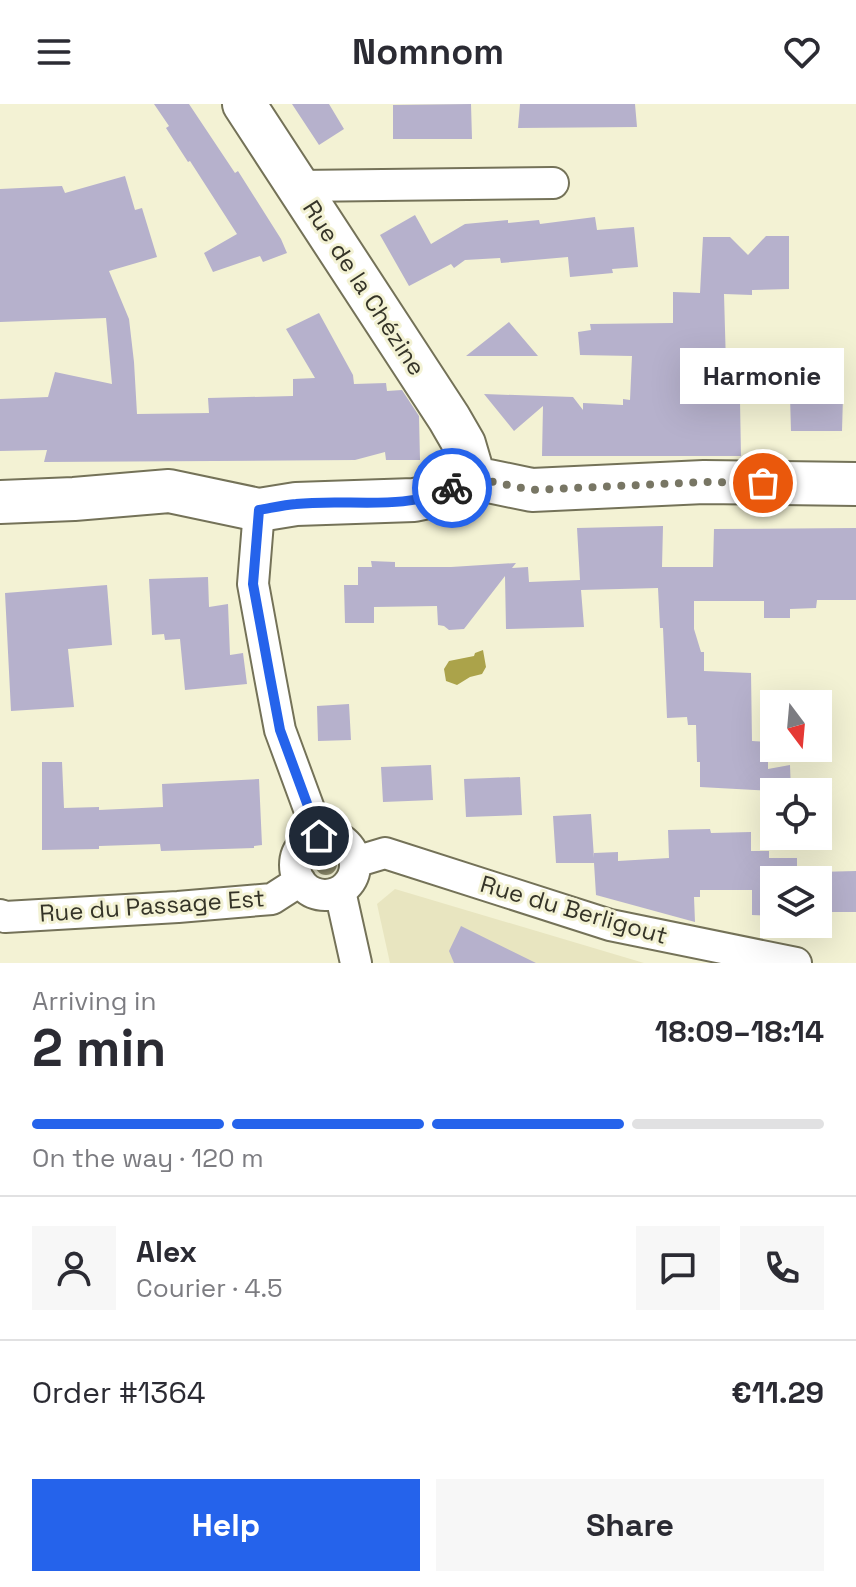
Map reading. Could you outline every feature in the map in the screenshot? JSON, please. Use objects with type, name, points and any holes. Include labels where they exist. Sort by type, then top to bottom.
[{"type":"main road","name":"Rue de la Chézine","points":[[244,104],[449,418],[464,444],[474,478]]},
{"type":"main road","points":[[0,502],[169,491],[259,510],[296,504],[414,500],[438,495],[474,478],[532,490],[704,482],[856,484]]},
{"type":"street","points":[[298,186],[553,183]]},
{"type":"street","points":[[259,510],[253,584],[280,730],[319,836]]},
{"type":"street","points":[[332,835],[349,846],[355,862],[351,881],[340,891],[327,895],[309,891],[300,881],[295,865],[301,847],[310,839],[332,835]]},
{"type":"street","name":"Rue du Berligout","points":[[355,862],[385,853],[610,925],[796,963]]},
{"type":"street","name":"Rue du Passage Est","points":[[0,915],[178,907],[272,899],[300,881]]},
{"type":"street","points":[[340,891],[356,963]]},
{"type":"shaded area","points":[[483,650],[486,667],[482,674],[457,685],[446,681],[444,669],[449,661],[474,656]]},
{"type":"shaded area","points":[[395,889],[644,963],[390,963],[377,904]]},
{"type":"building","points":[[154,104],[189,104],[235,173],[238,171],[287,253],[263,262],[260,256],[213,272],[204,253],[237,234],[166,128],[169,126]]},
{"type":"building","points":[[292,104],[329,104],[344,129],[319,145]]},
{"type":"building","points":[[471,104],[472,139],[393,139],[393,105]]},
{"type":"building","points":[[520,104],[635,104],[637,127],[518,128]]},
{"type":"building","points":[[125,176],[135,210],[142,208],[157,257],[109,271],[129,319],[137,414],[209,413],[208,398],[293,396],[293,379],[315,378],[286,329],[319,313],[353,375],[354,384],[386,383],[387,391],[402,390],[419,416],[420,460],[386,460],[385,452],[355,460],[44,462],[47,450],[0,451],[0,399],[48,397],[55,372],[112,384],[106,318],[0,322],[0,189],[62,186],[65,193]]},
{"type":"building","points":[[415,215],[431,244],[465,224],[539,220],[540,224],[595,217],[597,230],[634,227],[638,267],[570,277],[568,257],[501,263],[500,258],[465,260],[454,268],[451,264],[409,286],[380,235]]},
{"type":"building","points":[[766,236],[789,236],[789,289],[752,290],[752,295],[724,294],[726,365],[738,365],[741,456],[542,456],[543,406],[514,431],[484,394],[573,397],[583,410],[583,403],[623,405],[623,399],[630,400],[632,356],[580,355],[578,332],[591,330],[590,324],[673,323],[673,292],[700,293],[703,237],[730,237],[748,255]]},
{"type":"building","points":[[509,322],[538,356],[466,356]]},
{"type":"building","points":[[790,396],[843,396],[842,431],[791,431]]},
{"type":"building","points":[[663,526],[662,567],[713,567],[714,529],[856,528],[856,600],[817,600],[816,608],[790,609],[790,618],[764,618],[764,601],[694,601],[694,629],[701,652],[704,652],[704,671],[751,673],[752,741],[760,742],[760,762],[768,762],[768,769],[790,765],[790,778],[760,778],[760,790],[700,787],[696,725],[688,725],[687,717],[667,718],[658,588],[581,590],[584,627],[506,629],[505,576],[464,629],[449,630],[438,625],[437,606],[374,607],[374,623],[345,623],[344,585],[358,585],[358,567],[372,567],[371,561],[395,562],[395,567],[516,563],[512,568],[528,567],[529,582],[580,580],[577,528]]},
{"type":"building","points":[[208,577],[209,607],[228,604],[230,655],[243,653],[247,684],[185,690],[180,639],[165,640],[164,634],[152,635],[149,579]]},
{"type":"building","points":[[107,585],[112,645],[68,649],[74,707],[11,711],[5,593]]},
{"type":"building","points":[[349,704],[351,740],[318,741],[317,706]]},
{"type":"building","points":[[42,762],[62,762],[64,808],[163,807],[162,784],[259,779],[262,845],[254,848],[161,851],[160,844],[42,850]]},
{"type":"building","points":[[431,765],[433,800],[383,802],[381,767]]},
{"type":"building","points":[[520,777],[522,815],[466,817],[464,779]]},
{"type":"building","points":[[591,814],[594,858],[594,853],[618,852],[618,861],[669,858],[668,830],[710,829],[711,833],[751,832],[751,851],[769,851],[769,858],[797,858],[797,866],[760,866],[760,915],[752,915],[752,890],[700,890],[700,897],[694,897],[695,922],[596,895],[594,863],[556,863],[553,816]]},
{"type":"building","points":[[856,871],[856,912],[832,912],[832,872]]},
{"type":"building","points":[[461,926],[536,963],[454,963],[449,951]]},
{"type":"way so far","points":[[452,488],[474,478],[532,490],[704,482],[763,483]]},
{"type":"place","name":"Harmonie","points":[[763,483]]},
{"type":"route","points":[[319,836],[280,730],[270,677],[253,584],[259,510],[296,504],[414,500],[438,495],[452,488]]}]
